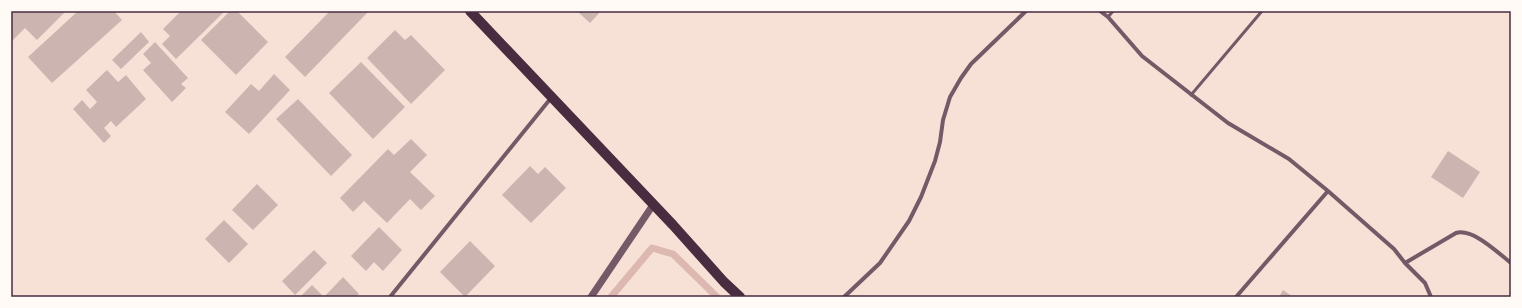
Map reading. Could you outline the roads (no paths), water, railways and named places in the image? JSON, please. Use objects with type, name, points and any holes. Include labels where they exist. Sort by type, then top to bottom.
[{"type":"main road","points":[[470,11],[653,206],[673,225],[724,282],[740,297]]},
{"type":"street","points":[[844,297],[880,263],[909,221],[921,197],[935,161],[940,142],[943,120],[950,97],[961,78],[971,64],[1026,11]]},
{"type":"street","points":[[1100,11],[1108,17],[1142,56],[1191,95],[1228,123],[1289,159],[1328,190],[1394,250],[1425,283],[1431,297]]},
{"type":"street","points":[[390,297],[551,97]]},
{"type":"street","points":[[1236,297],[1328,190]]},
{"type":"street","points":[[592,297],[653,206]]},
{"type":"street","points":[[1405,263],[1456,233],[1461,232],[1482,241],[1511,263]]},
{"type":"lane","points":[[1108,17],[1113,11]]},
{"type":"lane","points":[[1191,95],[1262,11]]},
{"type":"waterway","points":[[611,297],[652,248],[673,254],[717,297]]}]
